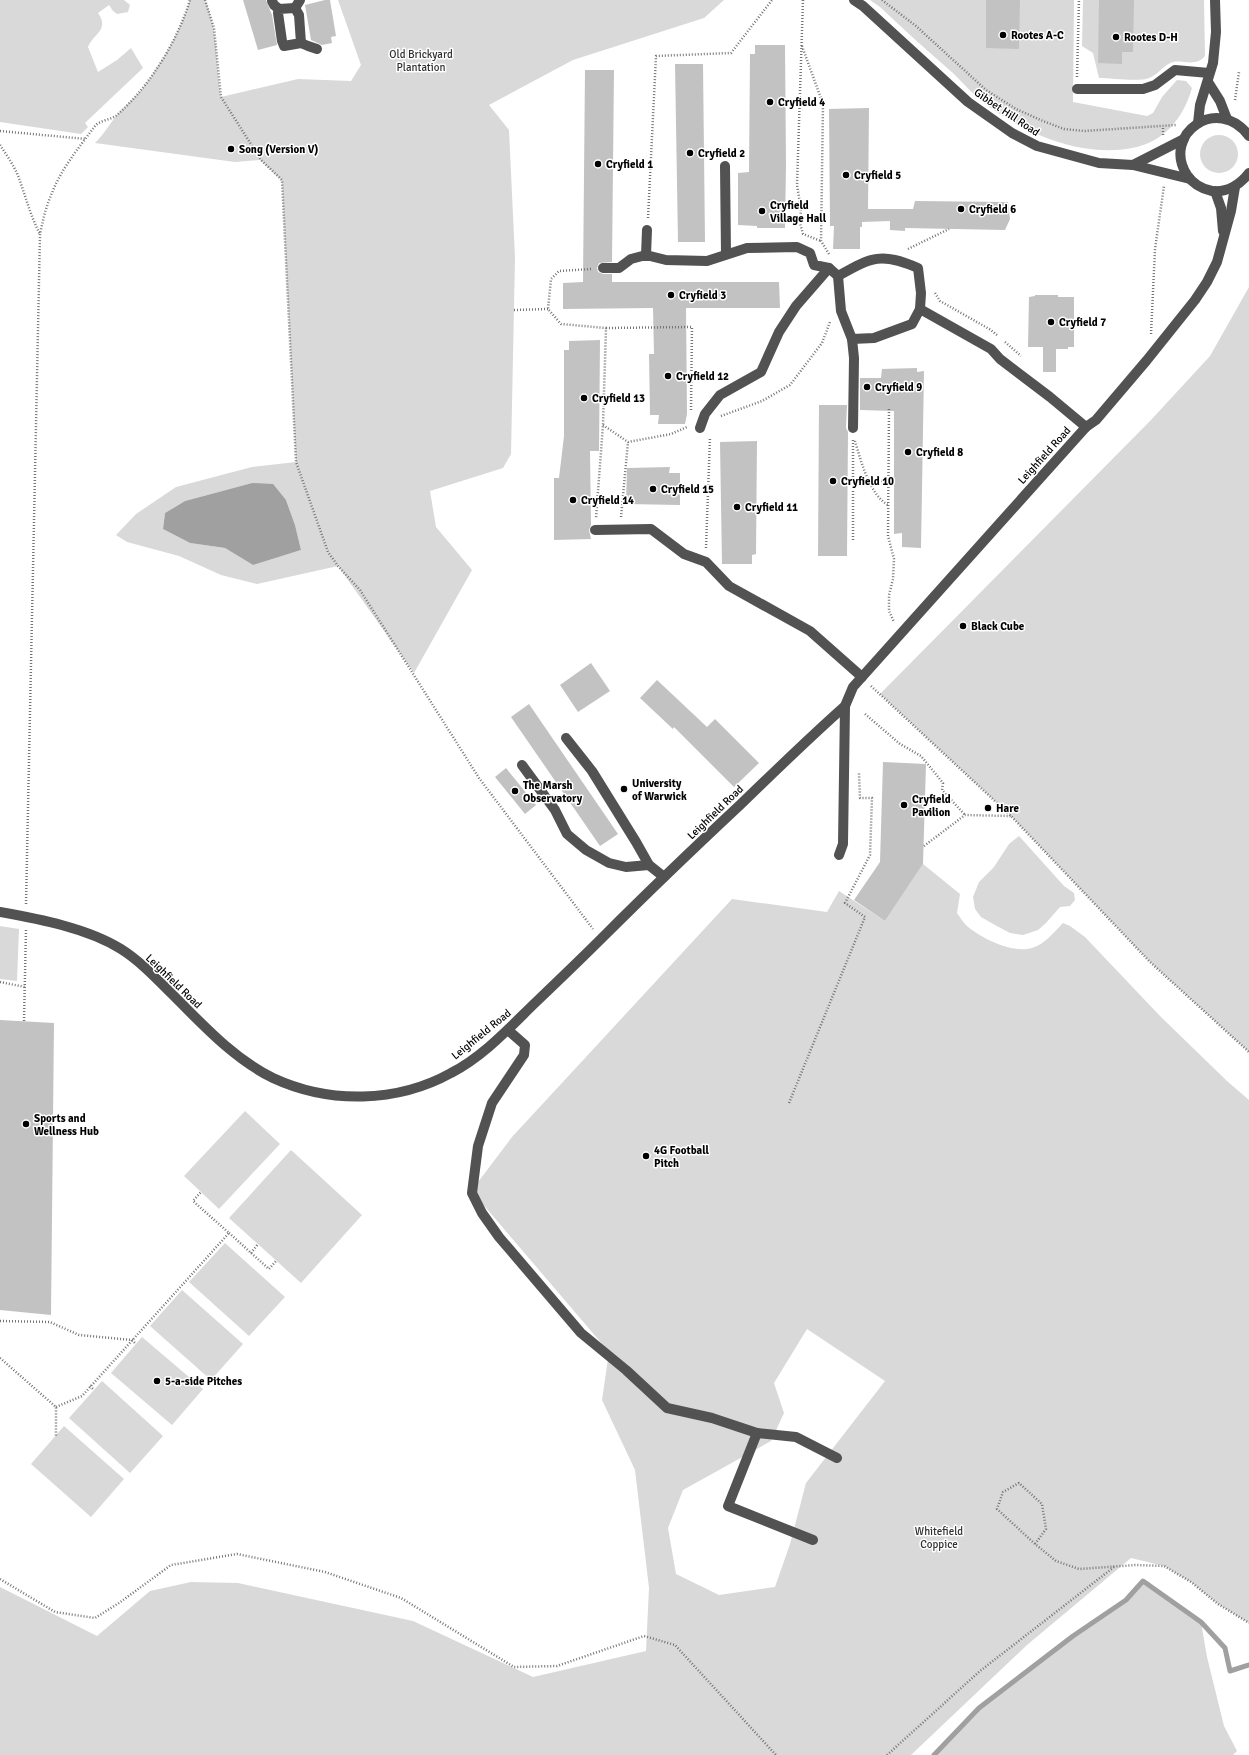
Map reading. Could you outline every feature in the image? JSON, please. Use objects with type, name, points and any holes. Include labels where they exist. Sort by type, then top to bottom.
[{"type":"street","name":"Gibbet Hill Road","points":[[854,0],[863,6],[968,102],[1012,133],[1037,146],[1058,153],[1099,163],[1133,165],[1190,179],[1201,187],[1215,191]]},
{"type":"street","points":[[1198,123],[1200,105],[1213,63],[1216,32],[1215,0]]},
{"type":"street","points":[[272,1],[279,9]]},
{"type":"street","points":[[279,9],[298,4],[301,43]]},
{"type":"street","points":[[279,9],[278,13],[282,42],[284,46],[301,43],[317,49]]},
{"type":"street","points":[[1077,89],[1143,89],[1154,86],[1175,70],[1208,77]]},
{"type":"street","points":[[1208,77],[1227,119]]},
{"type":"street","points":[[1190,179],[1184,170],[1181,160],[1181,149],[1184,139],[1190,130],[1198,123],[1212,118],[1227,119],[1247,130]]},
{"type":"street","points":[[1133,165],[1184,139]]},
{"type":"street","points":[[725,166],[726,254]]},
{"type":"street","points":[[1215,191],[1235,187],[1244,180],[1249,173]]},
{"type":"street","name":"Leighfield Road","points":[[0,912],[26,912],[101,939],[120,949],[139,962],[236,1055],[273,1078],[296,1087],[313,1092],[342,1096],[370,1096],[414,1088],[452,1073],[472,1060],[508,1030],[664,877],[845,706],[853,687],[1086,427],[1096,420],[1195,300],[1217,262],[1231,211],[1235,187]]},
{"type":"street","name":"Leighfield Road","points":[[1215,191],[1220,208],[1224,236]]},
{"type":"street","points":[[646,254],[647,230]]},
{"type":"street","points":[[603,268],[619,268],[631,259],[646,254],[666,260],[707,261],[747,248],[797,247],[810,253],[814,265],[829,268],[838,276],[840,311],[852,339],[854,358],[853,428]]},
{"type":"street","points":[[838,276],[865,261],[885,258],[900,260],[918,268],[921,293],[920,309],[912,324],[874,338],[852,339]]},
{"type":"street","points":[[695,426],[720,395],[761,372],[779,332],[796,306],[829,268]]},
{"type":"street","points":[[920,309],[990,349],[1000,359],[1086,427]]},
{"type":"street","points":[[595,530],[651,529],[684,554],[706,562],[729,586],[810,631],[862,677]]},
{"type":"street","points":[[839,856],[843,844],[845,706]]},
{"type":"street","points":[[566,738],[592,772],[649,865],[664,877]]},
{"type":"street","points":[[522,765],[555,810],[567,834],[586,850],[609,863],[626,867],[649,865]]},
{"type":"street","points":[[508,1030],[525,1045],[524,1055],[492,1103],[478,1146],[472,1193],[482,1213],[499,1237],[581,1333],[626,1370],[667,1408],[712,1418],[757,1433],[796,1437],[837,1458]]},
{"type":"street","points":[[757,1433],[728,1506],[813,1540]]},
{"type":"path","points":[[24,1021],[40,234],[52,191],[65,168],[97,124],[116,116],[141,90],[165,55],[184,19],[190,0]]},
{"type":"path","points":[[205,0],[214,28],[221,97],[260,160],[282,180],[296,462],[328,552],[338,566],[360,590],[479,778],[593,929]]},
{"type":"path","points":[[647,230],[656,56],[731,53],[772,0]]},
{"type":"path","points":[[802,0],[802,46],[797,185],[800,223],[803,234],[821,241]]},
{"type":"path","points":[[882,0],[922,32],[986,90],[1016,109],[1064,129],[1084,131],[1163,126],[1162,150]]},
{"type":"path","points":[[1077,89],[1079,0]]},
{"type":"path","points":[[802,46],[823,104],[821,241],[830,255],[829,268]]},
{"type":"path","points":[[1234,105],[1238,72]]},
{"type":"path","points":[[0,131],[86,139]]},
{"type":"path","points":[[0,145],[21,183],[31,216],[40,234]]},
{"type":"path","points":[[1151,355],[1150,330],[1155,249],[1164,187],[1163,173]]},
{"type":"path","points":[[906,250],[949,229]]},
{"type":"path","points":[[603,268],[559,271],[551,279],[548,309],[561,324],[606,328],[692,326],[695,426]]},
{"type":"path","points":[[514,310],[548,309]]},
{"type":"path","points":[[720,416],[762,401],[790,385],[822,343],[831,321]]},
{"type":"path","points":[[595,530],[603,425],[606,328]]},
{"type":"path","points":[[889,409],[888,536],[894,559],[893,579],[889,595],[889,610],[900,635]]},
{"type":"path","points":[[603,425],[628,442],[671,434],[695,426],[710,432],[706,562]]},
{"type":"path","points":[[853,540],[853,435],[869,481],[882,502],[888,505]]},
{"type":"path","points":[[620,529],[628,442]]},
{"type":"path","points":[[869,481],[888,481]]},
{"type":"path","points":[[871,686],[1011,816],[1150,962],[1249,1052]]},
{"type":"path","points":[[865,714],[900,744],[920,756],[943,783],[942,790],[965,815]]},
{"type":"path","points":[[789,1103],[865,917],[846,903],[870,855],[872,798],[860,798],[859,766]]},
{"type":"path","points":[[924,846],[965,815],[1011,816]]},
{"type":"path","points":[[19,906],[26,912]]},
{"type":"path","points":[[0,982],[25,987]]},
{"type":"path","points":[[201,1192],[193,1201],[268,1269],[276,1261]]},
{"type":"path","points":[[56,1407],[82,1396],[173,1297],[229,1233]]},
{"type":"path","points":[[251,1253],[258,1244]]},
{"type":"path","points":[[214,1249],[217,1252]]},
{"type":"path","points":[[0,1321],[50,1322],[79,1335],[132,1340],[136,1344]]},
{"type":"path","points":[[0,1358],[56,1407],[56,1436]]},
{"type":"path","points":[[90,1386],[94,1390]]},
{"type":"path","points":[[1036,1544],[1046,1529],[1042,1504],[1019,1483],[1003,1492],[997,1509],[1036,1544],[1056,1561],[1079,1569],[1115,1566],[1164,1566],[1191,1582],[1218,1604],[1249,1624]]},
{"type":"path","points":[[0,1579],[55,1612],[95,1618],[119,1603],[171,1565],[237,1554],[325,1572],[401,1598],[514,1667],[558,1666],[644,1636],[675,1645],[776,1755]]},
{"type":"path","points":[[887,1755],[980,1671],[1115,1566]]},
{"type":"green space","points":[[0,0],[124,0],[130,5],[128,12],[117,14],[109,5],[98,13],[102,24],[101,28],[88,47],[98,72],[117,60],[131,48],[143,68],[85,123],[88,127],[81,134],[0,122]]},
{"type":"green space","name":"Old Brickyard Plantation","points":[[190,0],[205,0],[213,24],[215,36],[221,97],[298,79],[351,81],[361,65],[338,0],[724,0],[704,18],[573,60],[489,105],[509,130],[515,258],[511,454],[503,468],[430,491],[436,527],[472,570],[414,673],[338,566],[257,584],[221,575],[179,556],[127,542],[116,535],[136,514],[176,487],[252,467],[296,462],[282,181],[260,160],[235,162],[95,143],[122,109],[139,93],[149,79],[170,46]],"holes":[[[252,483],[286,500],[295,525],[301,550],[253,565],[225,548],[190,543],[163,529],[165,513],[185,501]]]},
{"type":"green space","points":[[870,0],[1074,0],[1073,102],[1147,116],[1153,113],[1162,97],[1177,80],[1186,81],[1192,88],[1183,110],[1177,119],[1163,135],[1154,140],[1132,148],[1112,150],[1071,146],[1032,132],[996,112],[980,100],[954,74],[880,7]]},
{"type":"green space","points":[[1083,0],[1204,0],[1205,56],[1194,62],[1170,63],[1152,77],[1145,79],[1133,80],[1099,78],[1093,53],[1082,46]]},
{"type":"green space","points":[[1215,135],[1223,135],[1233,140],[1237,147],[1237,161],[1233,168],[1223,173],[1215,173],[1205,168],[1203,165],[1200,158],[1200,150],[1205,140],[1208,138]]},
{"type":"green space","points":[[1249,287],[1249,1052],[1150,962],[1011,816],[880,694],[1151,420],[1210,356]]},
{"type":"green space","points":[[1019,836],[1064,886],[1074,893],[1075,900],[1070,906],[1060,907],[1038,930],[1023,935],[1010,933],[981,917],[975,909],[973,897],[979,882],[994,867],[1009,844]]},
{"type":"green space","name":"Whitefield Coppice","points":[[923,864],[960,894],[957,913],[966,925],[988,940],[997,944],[1016,949],[1032,948],[1045,941],[1063,923],[1070,926],[1085,937],[1160,1016],[1227,1081],[1249,1100],[1249,1623],[1218,1604],[1191,1582],[1164,1566],[1131,1558],[1027,1645],[911,1755],[0,1755],[0,1587],[97,1636],[150,1591],[191,1582],[238,1583],[413,1621],[533,1677],[646,1651],[649,1588],[635,1470],[602,1400],[609,1352],[475,1195],[478,1182],[512,1137],[732,899],[827,912],[839,891],[885,921]],"holes":[[[807,1329],[885,1381],[806,1483],[790,1544],[775,1587],[719,1595],[676,1574],[668,1528],[683,1490],[771,1441],[784,1413],[774,1383]]]},
{"type":"green space","points":[[0,926],[19,929],[17,981],[0,979]]},
{"type":"green space","points":[[245,1111],[280,1144],[219,1209],[184,1176]]},
{"type":"green space","points":[[291,1150],[362,1215],[301,1283],[229,1218]]},
{"type":"green space","points":[[225,1243],[285,1297],[249,1336],[189,1282]]},
{"type":"green space","points":[[182,1290],[243,1344],[211,1380],[150,1326]]},
{"type":"green space","name":"5-a-side Pitches","points":[[142,1337],[203,1389],[172,1425],[111,1373]]},
{"type":"green space","points":[[102,1381],[163,1436],[130,1473],[69,1418]]},
{"type":"green space","points":[[64,1426],[124,1479],[91,1517],[31,1464]]},
{"type":"green space","points":[[1143,1581],[1201,1622],[1207,1657],[1224,1726],[1237,1751],[1233,1755],[934,1755],[979,1708],[1073,1636],[1126,1600]]},
{"type":"shaded area","points":[[252,483],[273,484],[286,500],[295,525],[301,550],[253,565],[225,548],[190,543],[163,529],[165,513],[185,501]]},
{"type":"building","points":[[243,0],[266,0],[272,15],[277,45],[258,50]]},
{"type":"building","points":[[330,0],[336,36],[331,37],[332,43],[322,45],[311,40],[305,5]]},
{"type":"building","name":"Rootes A-C","points":[[986,0],[1020,0],[1019,49],[986,48]]},
{"type":"building","name":"Rootes D-H","points":[[1099,0],[1134,0],[1133,52],[1122,52],[1122,64],[1098,63]]},
{"type":"building","points":[[755,45],[785,45],[785,228],[757,228],[757,226],[738,225],[738,173],[749,172],[750,54],[755,54]]},
{"type":"building","name":"Cryfield 2","points":[[675,64],[703,64],[705,242],[678,242]]},
{"type":"building","points":[[585,70],[614,70],[612,262],[599,263],[597,268],[598,272],[603,274],[612,274],[612,282],[779,282],[780,308],[686,308],[687,414],[685,424],[658,424],[659,415],[650,415],[649,354],[654,354],[653,308],[563,309],[563,283],[583,282]]},
{"type":"building","points":[[869,108],[868,209],[913,209],[915,201],[1008,202],[1010,219],[1005,230],[905,228],[905,231],[890,230],[890,221],[862,222],[862,227],[860,227],[860,249],[833,249],[834,226],[830,226],[829,109]]},
{"type":"building","name":"Cryfield 7","points":[[1035,295],[1074,297],[1074,347],[1068,347],[1068,349],[1056,349],[1056,372],[1043,372],[1043,347],[1028,347],[1029,297]]},
{"type":"building","points":[[600,340],[599,451],[590,451],[591,525],[589,530],[591,539],[554,540],[554,478],[559,478],[564,436],[564,350],[569,350],[569,341]]},
{"type":"building","name":"Cryfield 8","points":[[917,368],[917,372],[924,371],[921,548],[902,547],[902,533],[894,534],[894,411],[860,410],[860,378],[881,378],[882,369]]},
{"type":"building","name":"Cryfield 10","points":[[819,405],[847,405],[847,556],[818,556]]},
{"type":"building","name":"Cryfield 11","points":[[757,441],[756,554],[752,555],[752,564],[722,564],[720,442]]},
{"type":"building","name":"Cryfield 15","points":[[670,467],[669,473],[680,473],[680,505],[626,504],[627,468]]},
{"type":"building","points":[[591,663],[610,691],[578,712],[560,685]]},
{"type":"building","points":[[657,680],[707,727],[715,719],[759,763],[734,787],[674,727],[673,729],[640,698]]},
{"type":"building","points":[[529,704],[618,834],[600,846],[511,717]]},
{"type":"building","name":"Cryfield Pavilion","points":[[883,762],[926,764],[923,864],[885,921],[854,900],[880,862]]},
{"type":"building","name":"The Marsh Observatory","points":[[506,768],[536,805],[525,814],[495,777]]},
{"type":"building","name":"Sports and Wellness Hub","points":[[0,1020],[54,1023],[51,1315],[0,1310]]},
{"type":"waterway","points":[[934,1755],[979,1708],[1073,1636],[1126,1600],[1143,1581],[1201,1622],[1225,1648],[1230,1671],[1249,1665]]},
{"type":"place","name":"Rootes A-C","points":[[1003,35]]},
{"type":"place","name":"Rootes D-H","points":[[1116,37]]},
{"type":"place","name":"Cryfield 4","points":[[770,102]]},
{"type":"place","name":"Song (Version V)","points":[[231,149]]},
{"type":"place","name":"Cryfield 2","points":[[690,153]]},
{"type":"place","name":"Cryfield 1","points":[[598,164]]},
{"type":"place","name":"Cryfield 5","points":[[846,175]]},
{"type":"place","name":"Cryfield 6","points":[[961,209]]},
{"type":"place","name":"Cryfield Village Hall","points":[[762,211]]},
{"type":"place","name":"Cryfield 3","points":[[671,295]]},
{"type":"place","name":"Cryfield 7","points":[[1051,322]]},
{"type":"place","name":"Cryfield 12","points":[[668,376]]},
{"type":"place","name":"Cryfield 9","points":[[867,387]]},
{"type":"place","name":"Cryfield 13","points":[[584,398]]},
{"type":"place","name":"Cryfield 8","points":[[908,452]]},
{"type":"place","name":"Cryfield 10","points":[[833,481]]},
{"type":"place","name":"Cryfield 15","points":[[653,489]]},
{"type":"place","name":"Cryfield 14","points":[[573,500]]},
{"type":"place","name":"Cryfield 11","points":[[737,507]]},
{"type":"place","name":"Black Cube","points":[[963,626]]},
{"type":"place","name":"University of Warwick","points":[[624,789]]},
{"type":"place","name":"The Marsh Observatory","points":[[515,791]]},
{"type":"place","name":"Cryfield Pavilion","points":[[904,805]]},
{"type":"place","name":"Hare","points":[[988,808]]},
{"type":"place","name":"Sports and Wellness Hub","points":[[26,1124]]},
{"type":"place","name":"4G Football Pitch","points":[[646,1156]]},
{"type":"place","name":"5-a-side Pitches","points":[[157,1381]]}]
